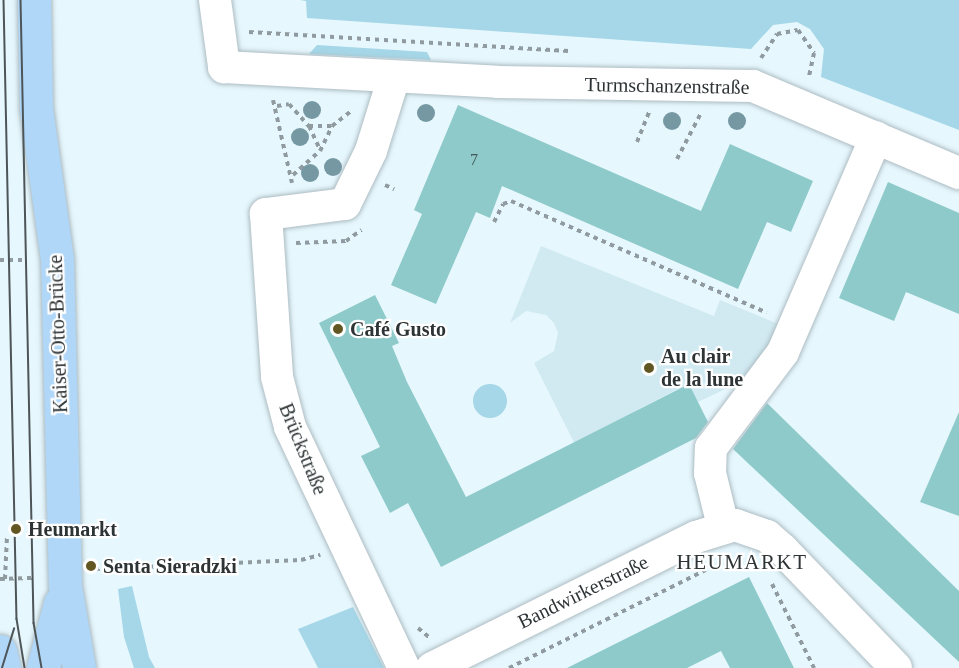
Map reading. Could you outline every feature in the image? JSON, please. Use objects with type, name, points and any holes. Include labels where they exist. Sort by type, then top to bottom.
[{"type":"main road","name":"Kaiser-Otto-Brücke","points":[[34,0],[36,108],[57,259],[65,586],[80,668]]},
{"type":"main road","points":[[43,668],[65,586]]},
{"type":"main road","points":[[0,651],[4,668]]},
{"type":"street","name":"Turmschanzenstraße","points":[[214,0],[224,67],[394,77],[753,86],[959,173]]},
{"type":"street","points":[[281,214],[337,208],[351,198],[394,77]]},
{"type":"street","points":[[876,137],[796,325],[774,365],[711,448],[710,473],[723,526],[750,528],[767,536],[896,668]]},
{"type":"street","name":"Brückstraße","points":[[281,214],[277,377],[290,427],[345,548],[404,668]]},
{"type":"street","name":"Bandwirkerstraße","points":[[432,668],[723,526]]},
{"type":"path","points":[[759,64],[777,34],[798,30],[814,53],[808,80]]},
{"type":"path","points":[[293,175],[320,151],[332,126],[394,77]]},
{"type":"path","points":[[279,95],[272,97],[277,106],[293,175],[281,214]]},
{"type":"path","points":[[277,106],[289,104],[309,126],[320,151]]},
{"type":"path","points":[[640,109],[661,110]]},
{"type":"path","points":[[677,159],[702,111],[692,110]]},
{"type":"path","points":[[309,126],[332,126]]},
{"type":"path","points":[[376,194],[385,176]]},
{"type":"path","points":[[281,214],[303,183]]},
{"type":"path","points":[[494,222],[503,204],[511,201],[796,325]]},
{"type":"path","points":[[281,214],[346,242],[358,237],[362,226]]},
{"type":"path","points":[[5,579],[7,536]]},
{"type":"path","points":[[96,568],[302,560],[345,548]]},
{"type":"path","name":"Bandwirkerstraße","points":[[509,668],[722,562]]},
{"type":"path","points":[[769,577],[814,668]]},
{"type":"shaded area","points":[[300,0],[959,0],[959,130],[821,77],[824,49],[810,29],[797,22],[773,25],[751,49],[307,18],[306,1]]},
{"type":"shaded area","points":[[317,45],[427,52],[431,60],[309,54]]},
{"type":"shaded area","name":"Au clair de la lune","points":[[541,246],[714,316],[720,300],[786,327],[757,374],[698,402],[688,384],[635,411],[657,458],[597,488],[534,363],[554,351],[558,333],[554,323],[546,315],[526,311],[510,323]]},
{"type":"shaded area","points":[[490,384],[502,389],[507,401],[502,413],[490,418],[478,413],[473,401],[478,389]]},
{"type":"shaded area","points":[[132,586],[149,657],[155,668],[134,668],[124,637],[118,589]]},
{"type":"shaded area","points":[[353,607],[384,668],[318,668],[298,629]]},
{"type":"building","points":[[458,105],[701,211],[730,144],[813,181],[791,232],[767,222],[738,289],[502,186],[490,218],[476,212],[436,304],[391,285],[422,214],[414,210]]},
{"type":"building","points":[[888,182],[959,213],[959,314],[906,292],[894,321],[839,298]]},
{"type":"building","points":[[375,295],[399,343],[392,346],[407,382],[466,497],[689,384],[708,422],[696,438],[441,567],[408,503],[390,513],[361,456],[380,447],[319,323]]},
{"type":"building","points":[[767,403],[959,591],[959,662],[733,449]]},
{"type":"building","points":[[959,412],[959,516],[920,502]]},
{"type":"building","points":[[749,577],[794,668],[730,668],[721,651],[687,668],[567,668]]},
{"type":"tram line","points":[[4,0],[17,619],[25,668]]},
{"type":"tram line","points":[[21,0],[34,623],[42,668]]},
{"type":"tram line","points":[[2,668],[14,629]]},
{"type":"place","name":"Café Gusto","points":[[338,329]]},
{"type":"place","name":"Au clair de la lune","points":[[649,368]]},
{"type":"place","name":"Heumarkt","points":[[16,529]]},
{"type":"place","name":"Senta Sieradzki","points":[[91,566]]},
{"type":"district","name":"HEUMARKT","points":[[742,562]]}]
